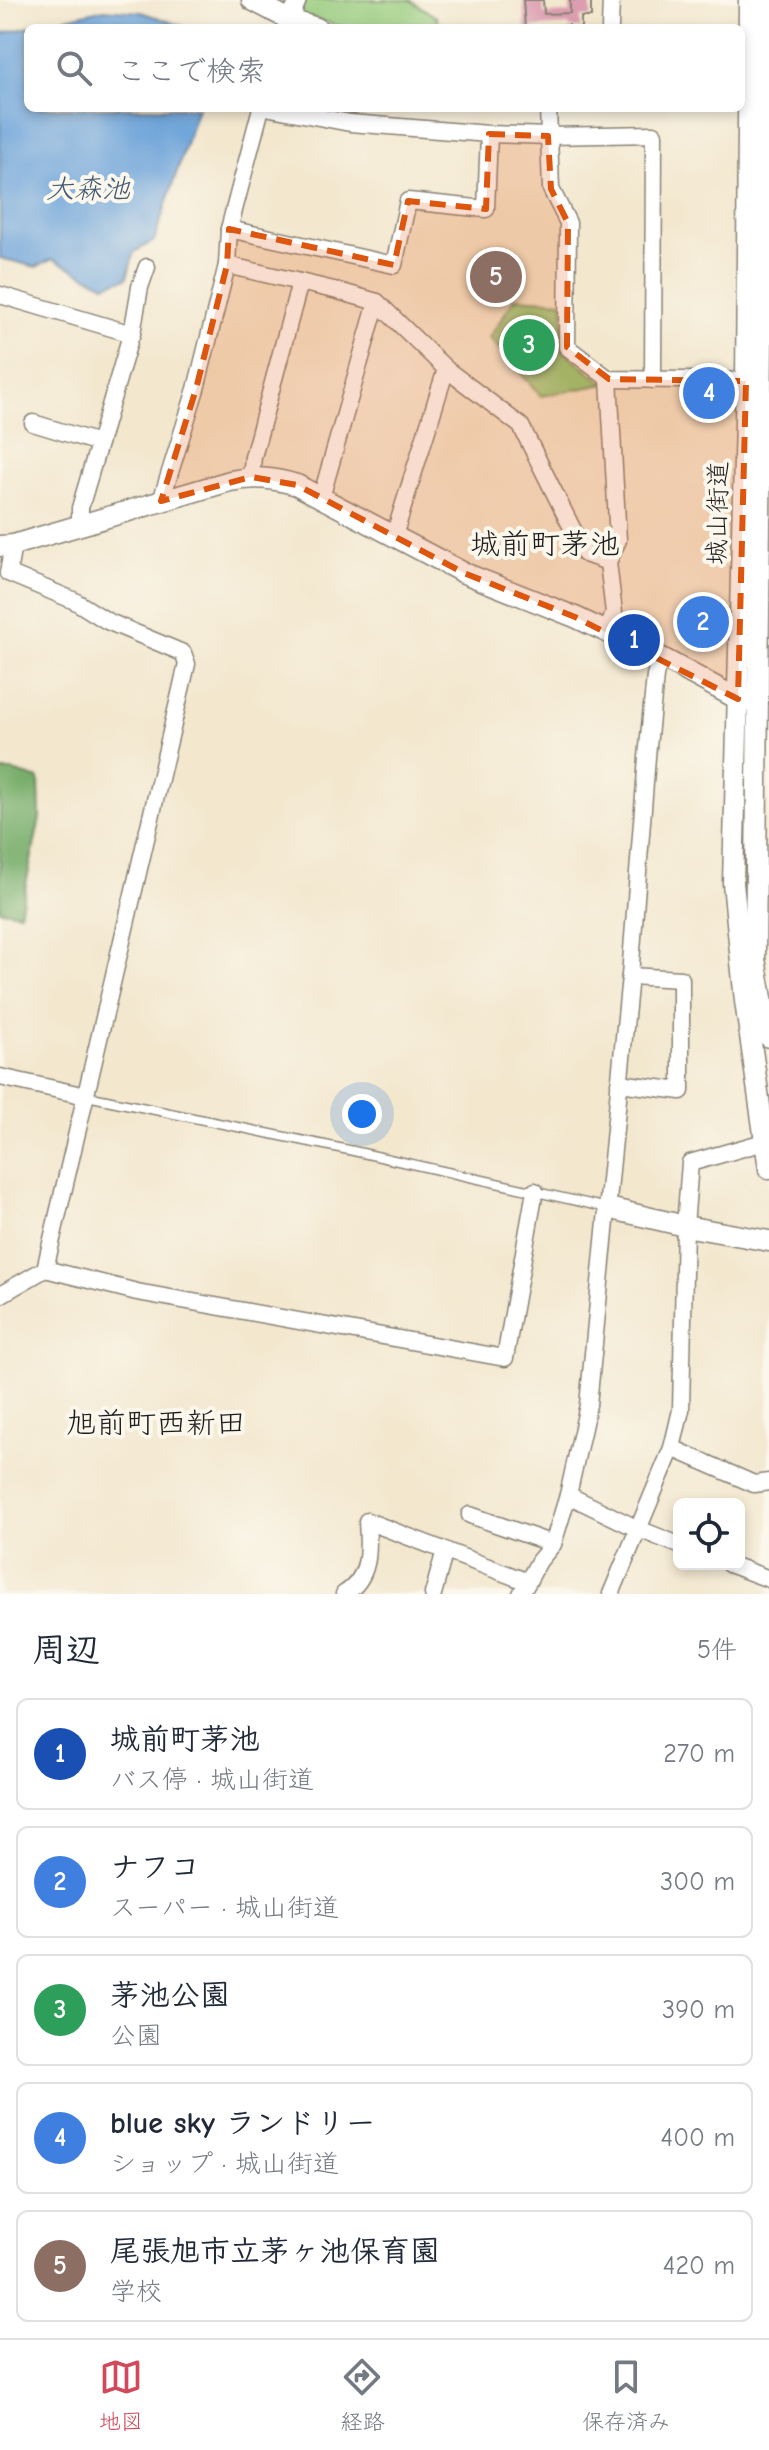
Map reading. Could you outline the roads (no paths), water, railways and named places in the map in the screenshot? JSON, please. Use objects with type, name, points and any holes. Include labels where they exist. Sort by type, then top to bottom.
[{"type":"street","points":[[252,0],[288,24],[298,0]]},
{"type":"street","points":[[610,24],[611,0]]},
{"type":"street","name":"城山街道","points":[[749,0],[756,44],[759,381],[755,703],[762,958],[769,1037]]},
{"type":"street","name":"城山街道","points":[[756,44],[766,0]]},
{"type":"street","points":[[161,501],[196,389],[227,265],[229,229],[260,112]]},
{"type":"street","points":[[292,112],[350,123],[489,134],[654,134],[653,380]]},
{"type":"street","points":[[548,112],[551,189],[568,223],[567,347],[609,379],[759,381]]},
{"type":"street","points":[[229,229],[394,265],[408,201],[486,209],[489,134]]},
{"type":"street","points":[[227,265],[377,302],[446,369],[521,426],[585,554],[608,562]]},
{"type":"street","points":[[80,525],[80,508],[132,334],[140,287],[147,267]]},
{"type":"street","points":[[251,477],[253,457],[300,282]]},
{"type":"street","points":[[0,295],[132,334]]},
{"type":"street","points":[[321,498],[377,302]]},
{"type":"street","points":[[394,536],[446,369]]},
{"type":"street","points":[[607,632],[614,613],[608,562],[618,540],[609,379]]},
{"type":"street","points":[[33,423],[99,443]]},
{"type":"street","points":[[45,1269],[187,664],[183,653],[107,621],[75,601],[8,573],[6,546],[251,477],[276,479],[297,485],[464,573],[607,632],[755,703]]},
{"type":"street","points":[[344,1594],[356,1587],[370,1554],[367,1521],[445,1550],[525,1588],[539,1561],[553,1544],[568,1495],[588,1405],[630,976],[647,757],[655,676],[660,657]]},
{"type":"street","name":"城山街道","points":[[755,703],[733,883],[745,1001],[769,1169]]},
{"type":"street","points":[[619,1083],[681,1091],[681,979],[630,976]]},
{"type":"street","points":[[0,1077],[86,1096]]},
{"type":"street","points":[[612,1593],[636,1528],[672,1448],[681,1410],[685,1226],[690,1163],[764,1142]]},
{"type":"street","points":[[0,1295],[45,1269],[137,1292],[505,1358],[535,1191]]},
{"type":"street","points":[[608,1208],[769,1241]]},
{"type":"street","points":[[672,1448],[754,1484],[769,1482]]},
{"type":"street","points":[[568,1495],[673,1543]]},
{"type":"street","points":[[470,1515],[553,1544]]},
{"type":"street","points":[[433,1594],[445,1550]]},
{"type":"street","points":[[740,1570],[766,1584]]},
{"type":"lane","points":[[86,1096],[608,1208]]},
{"type":"water","name":"大森池","points":[[104,9],[141,12],[177,24],[42,24]]},
{"type":"water","name":"大森池","points":[[24,28],[24,112],[197,112],[154,241],[134,252],[127,278],[105,285],[53,259],[36,267],[0,258],[0,34]]},
{"type":"place","name":"尾張旭市立茅ヶ池保育園","points":[[496,277]]},
{"type":"place","name":"茅池公園","points":[[529,345]]},
{"type":"place","name":"blue sky ランドリー","points":[[709,393]]},
{"type":"place","name":"ナフコ","points":[[703,622]]},
{"type":"place","name":"城前町茅池","points":[[634,640]]},
{"type":"district","name":"城前町茅池","points":[[545,544]]},
{"type":"district","name":"旭前町西新田","points":[[156,1423]]}]
